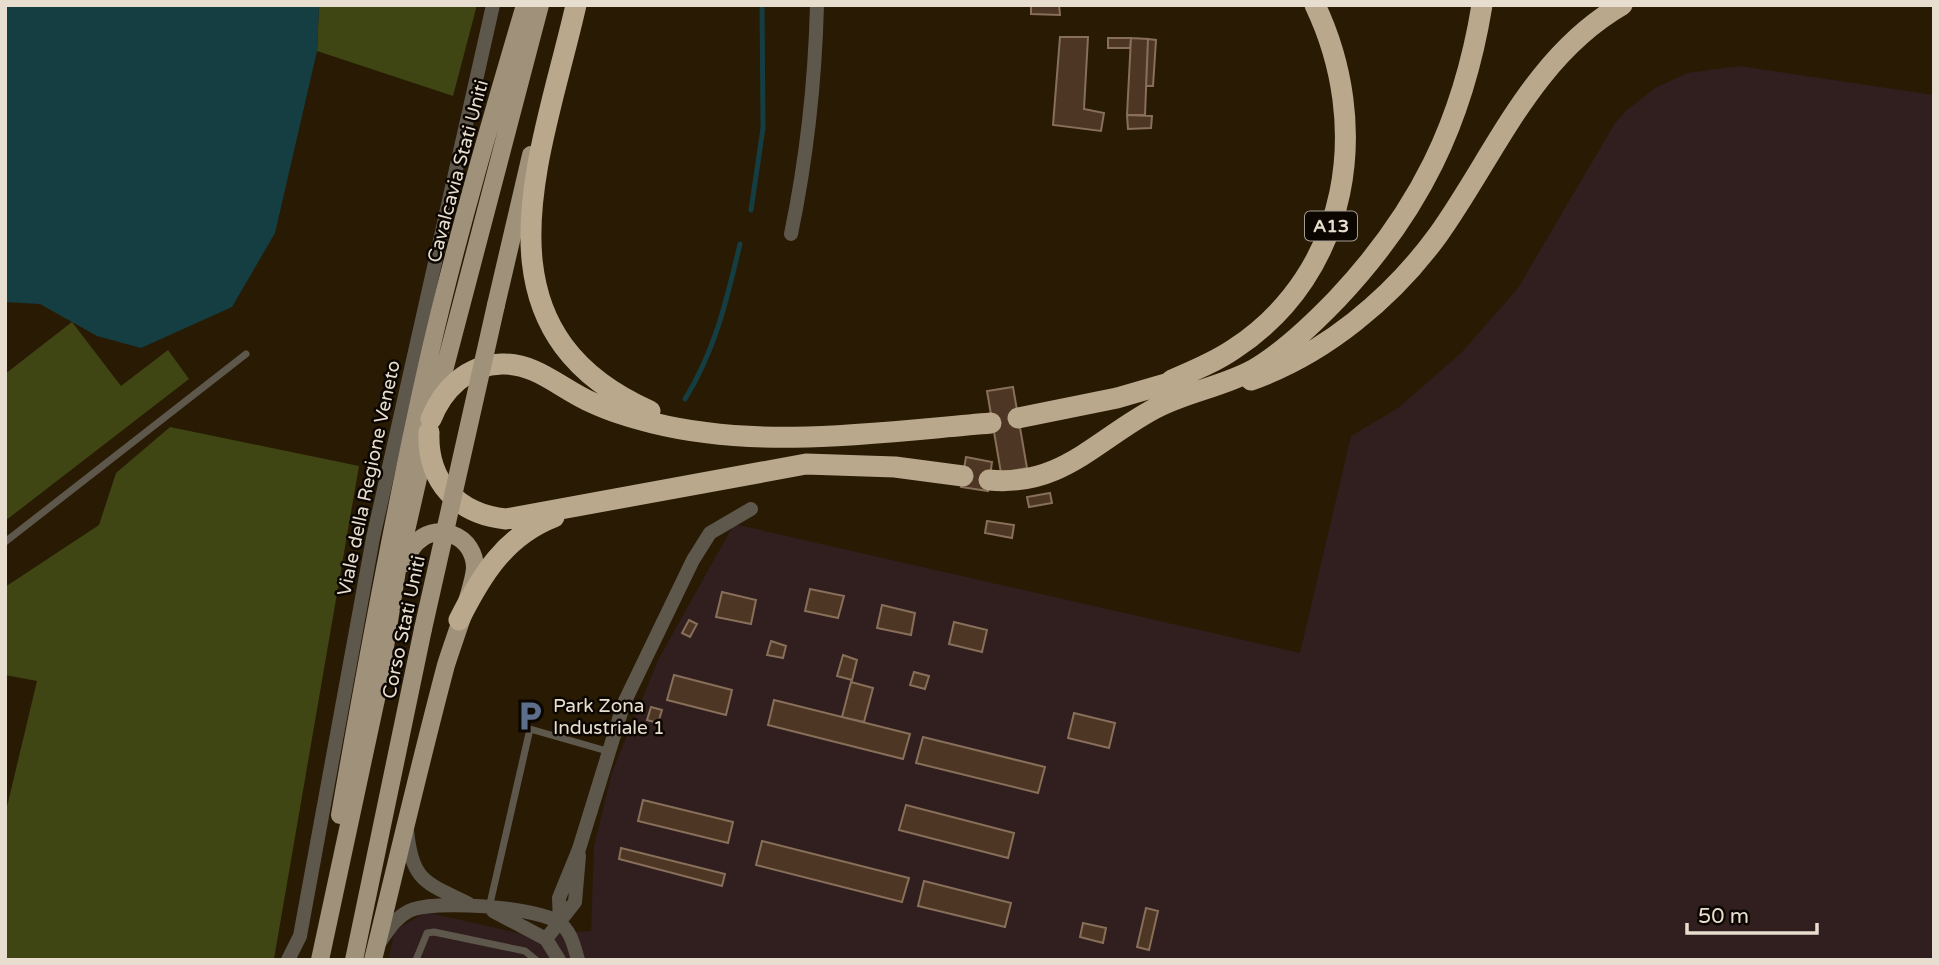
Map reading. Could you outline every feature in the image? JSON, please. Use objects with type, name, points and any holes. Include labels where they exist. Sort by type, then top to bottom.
[{"type":"highway","points":[[576,5],[529,221],[529,247],[540,302],[567,351],[586,374],[608,391],[660,415],[768,435]]},
{"type":"highway","name":"A13","points":[[1172,380],[1235,348],[1268,321],[1307,272],[1330,229],[1346,166],[1346,120],[1335,53],[1315,5]]},
{"type":"highway","points":[[989,480],[1020,480],[1064,468],[1155,408],[1253,370],[1315,322],[1386,244],[1413,204],[1438,156],[1461,101],[1482,5]]},
{"type":"highway","points":[[1155,408],[1228,388],[1295,362],[1365,312],[1392,289],[1438,235],[1529,91],[1558,56],[1588,29],[1622,5]]},
{"type":"highway","points":[[1018,418],[1117,398],[1172,380],[1276,353]]},
{"type":"highway","points":[[963,476],[895,467],[806,464],[506,519],[479,514],[448,494],[436,476],[430,458],[430,425],[441,398],[456,382],[477,369],[502,364],[535,370],[594,404],[652,423],[696,432],[768,435],[859,433],[991,423]]},
{"type":"highway","points":[[459,620],[489,567],[526,531],[609,498]]},
{"type":"main road","name":"Cavalcavia Stati Uniti","points":[[431,349],[489,128],[526,5]]},
{"type":"main road","points":[[379,685],[397,570],[430,425],[540,5]]},
{"type":"main road","name":"Corso Stati Uniti","points":[[354,960],[423,629],[565,5]]},
{"type":"main road","name":"Corso Stati Uniti","points":[[314,960],[387,552],[431,349]]},
{"type":"main road","points":[[320,960],[408,551],[421,538],[430,534],[449,533],[458,537],[472,552],[475,572],[459,620],[375,955]]},
{"type":"street","name":"Viale della Regione Veneto","points":[[288,960],[300,936],[373,538],[493,5]]},
{"type":"street","points":[[791,234],[805,166],[815,86],[817,5]]},
{"type":"street","points":[[546,939],[560,923],[559,898],[579,849],[607,751],[624,704],[693,560],[710,533],[751,509]]},
{"type":"street","points":[[407,826],[410,859],[416,873],[432,886],[473,906]]},
{"type":"street","points":[[375,955],[395,920],[411,909],[426,905],[473,906],[540,913],[560,923],[572,939],[578,960]]},
{"type":"street","points":[[489,909],[546,939],[559,960]]},
{"type":"lane","points":[[5,542],[246,355]]},
{"type":"lane","points":[[489,909],[530,729],[607,751]]},
{"type":"lane","points":[[416,960],[427,933],[434,932],[524,951],[537,960]]},
{"type":"shaded area","points":[[1739,66],[1934,95],[1934,960],[388,960],[395,930],[426,912],[526,935],[591,931],[594,846],[612,772],[659,658],[734,524],[1300,653],[1351,436],[1398,408],[1462,352],[1518,288],[1615,123],[1627,110],[1655,88],[1687,73]]},
{"type":"green space","points":[[319,5],[477,5],[453,96],[317,51]]},
{"type":"green space","points":[[72,322],[121,386],[168,350],[189,379],[5,521],[5,374]]},
{"type":"green space","points":[[170,427],[359,466],[274,959],[5,960],[5,815],[37,681],[5,675],[5,587],[99,525],[116,473]]},
{"type":"water","points":[[5,5],[319,5],[317,51],[275,233],[232,307],[141,348],[97,336],[40,304],[5,302]]},
{"type":"building","points":[[1031,5],[1059,5],[1060,15],[1031,14]]},
{"type":"building","points":[[1060,37],[1088,37],[1084,109],[1104,113],[1101,131],[1053,125]]},
{"type":"building","points":[[1108,38],[1131,38],[1130,48],[1108,48]]},
{"type":"building","points":[[1131,38],[1148,39],[1145,115],[1127,115]]},
{"type":"building","points":[[1148,39],[1156,40],[1153,86],[1146,86]]},
{"type":"building","points":[[1127,115],[1152,116],[1151,128],[1128,129]]},
{"type":"building","points":[[1013,387],[1027,468],[1001,473],[987,391]]},
{"type":"building","points":[[966,457],[992,462],[988,491],[961,487]]},
{"type":"building","points":[[1050,493],[1052,503],[1029,507],[1027,497]]},
{"type":"building","points":[[987,521],[1014,525],[1012,538],[985,533]]},
{"type":"building","points":[[810,589],[844,596],[838,618],[805,611]]},
{"type":"building","points":[[722,592],[756,600],[751,624],[716,617]]},
{"type":"building","points":[[882,605],[915,613],[911,635],[877,628]]},
{"type":"building","points":[[689,620],[697,624],[690,637],[682,633]]},
{"type":"building","points":[[954,622],[987,630],[982,652],[949,644]]},
{"type":"building","points":[[771,641],[786,646],[783,658],[767,655]]},
{"type":"building","points":[[843,655],[857,660],[852,680],[837,676]]},
{"type":"building","points":[[914,672],[929,676],[925,689],[910,685]]},
{"type":"building","points":[[674,675],[732,690],[726,715],[667,700]]},
{"type":"building","points":[[851,682],[873,688],[864,722],[842,717]]},
{"type":"building","points":[[774,700],[910,734],[903,759],[768,725]]},
{"type":"building","points":[[651,707],[662,710],[658,723],[647,720]]},
{"type":"building","points":[[1074,713],[1115,723],[1109,748],[1068,738]]},
{"type":"building","points":[[923,737],[1045,767],[1038,793],[916,763]]},
{"type":"building","points":[[643,800],[733,822],[728,843],[638,821]]},
{"type":"building","points":[[906,805],[1014,833],[1008,858],[899,830]]},
{"type":"building","points":[[762,841],[909,878],[902,902],[756,865]]},
{"type":"building","points":[[621,848],[725,874],[722,886],[619,859]]},
{"type":"building","points":[[924,881],[1011,903],[1005,927],[918,906]]},
{"type":"building","points":[[1146,908],[1158,911],[1149,950],[1137,947]]},
{"type":"building","points":[[1083,923],[1106,928],[1103,943],[1080,937]]},
{"type":"waterway","points":[[751,210],[763,128],[762,5]]},
{"type":"waterway","points":[[685,399],[712,343],[725,305],[740,244]]},
{"type":"place","name":"Park Zona Industriale 1","points":[[530,716]]}]
